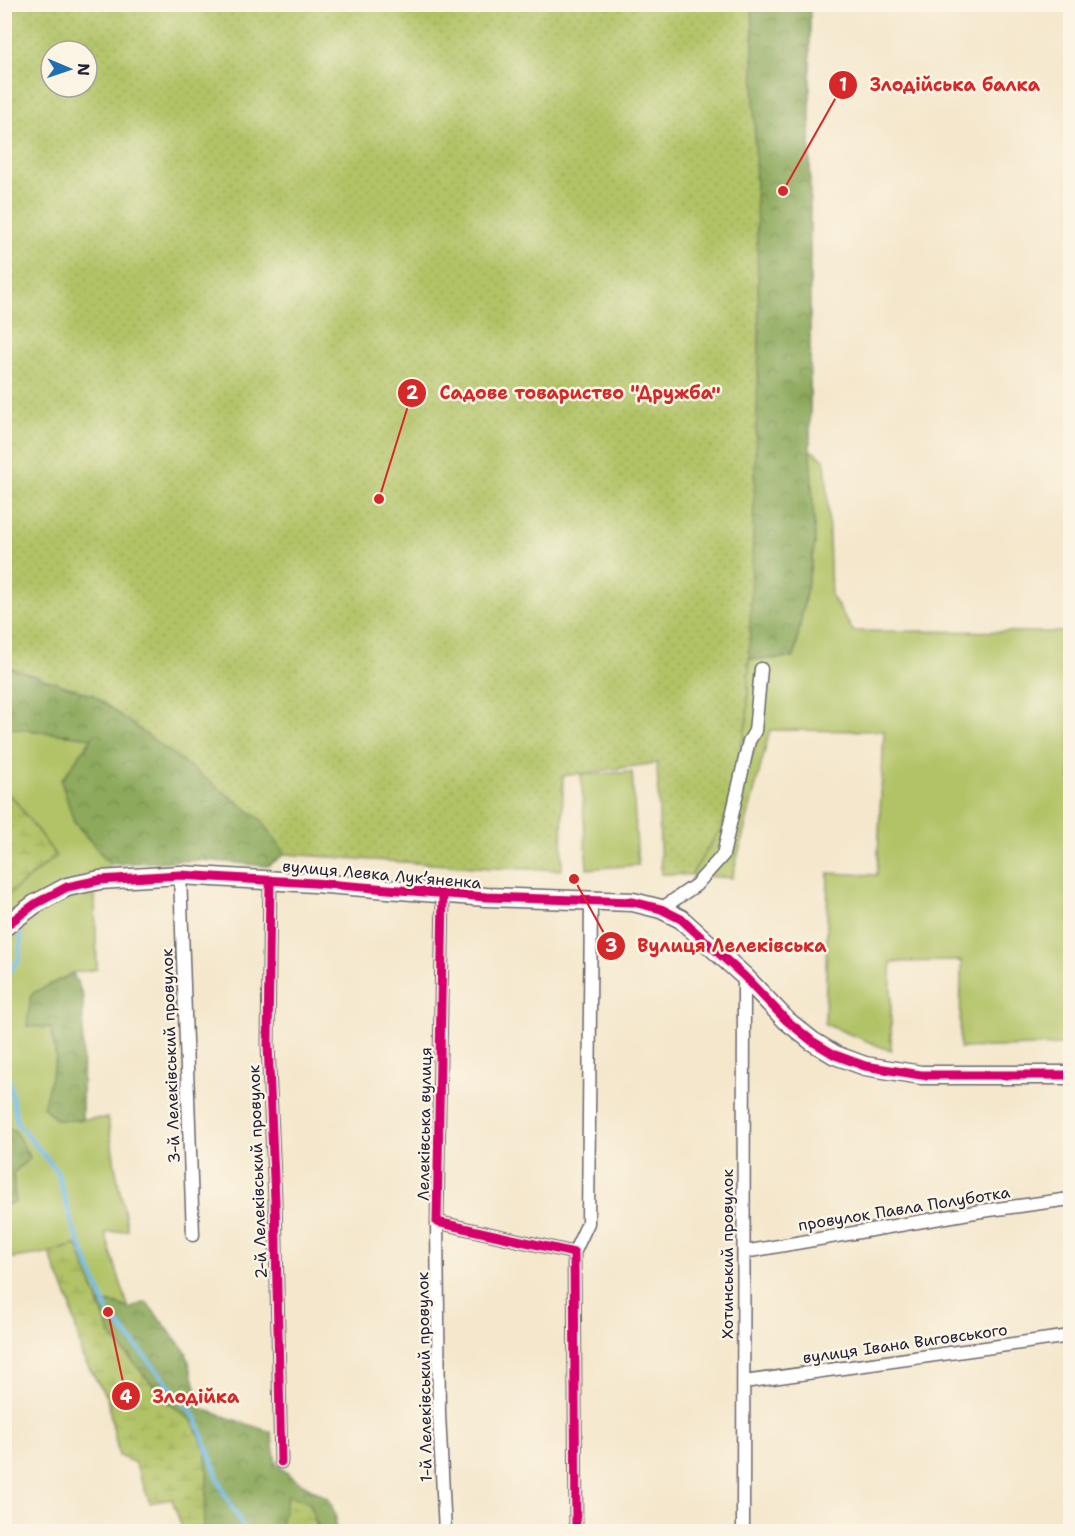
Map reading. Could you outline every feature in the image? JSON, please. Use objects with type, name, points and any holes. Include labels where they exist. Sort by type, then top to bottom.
[{"type":"street","points":[[661,909],[696,885],[723,855],[749,741],[755,730],[761,669]]},
{"type":"street","name":"вулиця Левка Лукʼяненка","points":[[4,927],[35,904],[68,887],[100,880],[180,875],[270,880],[443,895],[633,902],[661,909],[681,919],[744,976],[786,1020],[812,1041],[835,1055],[865,1066],[921,1075],[1071,1074]]},
{"type":"street","name":"3-й Лелеківський провулок","points":[[180,875],[193,1235]]},
{"type":"street","name":"2-й Лелеківський провулок","points":[[270,880],[268,1045],[281,1462]]},
{"type":"street","name":"Лелеківська вулиця","points":[[443,895],[437,1222],[574,1253]]},
{"type":"street","points":[[576,1532],[574,1253],[588,1223],[591,901]]},
{"type":"street","name":"Хотинський провулок","points":[[743,1532],[744,976]]},
{"type":"street","name":"провулок Павла Полуботка","points":[[744,1252],[975,1212],[1071,1199]]},
{"type":"street","name":"1-й Лелеківський провулок","points":[[437,1222],[439,1414],[445,1532]]},
{"type":"street","name":"вулиця Івана Виговського","points":[[744,1382],[1071,1336]]},
{"type":"green space","points":[[5,5],[752,5],[759,340],[747,720],[726,820],[691,875],[661,874],[657,763],[563,776],[562,870],[490,868],[285,854],[262,820],[93,695],[5,666]]},
{"type":"green space","points":[[752,5],[810,5],[810,450],[815,543],[794,658],[749,659],[759,340]]},
{"type":"green space","points":[[810,450],[824,459],[827,480],[831,595],[853,631],[1070,632],[1068,1045],[960,1048],[961,961],[891,962],[891,1051],[825,1024],[828,873],[877,875],[884,731],[770,730],[732,878],[691,875],[726,820],[747,720],[749,659],[794,658],[815,543]]},
{"type":"green space","points":[[5,666],[93,695],[262,820],[285,854],[268,866],[202,860],[110,864],[74,822],[61,781],[92,738],[11,728],[5,730]]},
{"type":"green space","points":[[11,728],[92,737],[74,822],[110,864],[95,896],[97,969],[73,973],[27,1025],[51,1028],[56,1058],[44,1107],[57,1120],[108,1118],[128,1230],[105,1233],[129,1309],[118,1304],[99,1302],[76,1245],[49,1253],[5,1259],[5,1205],[15,1202],[13,1173],[15,1131],[5,1126],[5,897],[56,856],[14,799],[5,792],[5,730]]},
{"type":"green space","points":[[632,772],[638,865],[587,869],[581,775]]},
{"type":"green space","points":[[5,792],[14,799],[56,856],[5,897]]},
{"type":"green space","points":[[73,973],[83,996],[82,1120],[57,1120],[43,1107],[56,1058],[51,1028],[27,1026],[31,994]]},
{"type":"green space","points":[[5,1126],[15,1131],[30,1158],[13,1173],[15,1202],[5,1205]]},
{"type":"green space","points":[[77,1245],[111,1336],[166,1401],[192,1421],[206,1451],[207,1479],[203,1531],[183,1531],[172,1499],[150,1503],[135,1463],[119,1456],[107,1398],[82,1356],[70,1303],[49,1253]]},
{"type":"green space","points":[[99,1302],[118,1304],[129,1309],[146,1302],[186,1352],[202,1409],[271,1432],[276,1464],[299,1482],[329,1499],[336,1517],[335,1531],[328,1531],[316,1524],[309,1503],[279,1528],[279,1531],[203,1531],[207,1479],[206,1451],[192,1421],[166,1401],[111,1336]]},
{"type":"green space","points":[[288,1495],[309,1503],[317,1527],[324,1531],[279,1531]]},
{"type":"waterway","points":[[4,978],[19,960],[21,935]]},
{"type":"waterway","points":[[4,1052],[17,1123],[57,1171],[73,1227],[108,1312],[195,1416],[222,1489],[246,1532]]},
{"type":"cycle path","points":[[4,927],[35,904],[67,887],[100,880],[180,875],[486,897],[633,902],[661,909],[681,919],[744,976],[786,1020],[812,1041],[835,1055],[865,1066],[921,1075],[1070,1075]]},
{"type":"cycle path","points":[[270,880],[268,1045],[275,1200],[281,1462]]},
{"type":"cycle path","points":[[443,895],[437,1222],[574,1253],[576,1532]]},
{"type":"place","name":"Злодійська балка","points":[[783,191]]},
{"type":"place","name":"Садове товариство \"Дружба\"","points":[[379,499]]},
{"type":"place","name":"Вулиця Лелеківська","points":[[574,879]]},
{"type":"place","name":"Злодійка","points":[[108,1312]]}]
